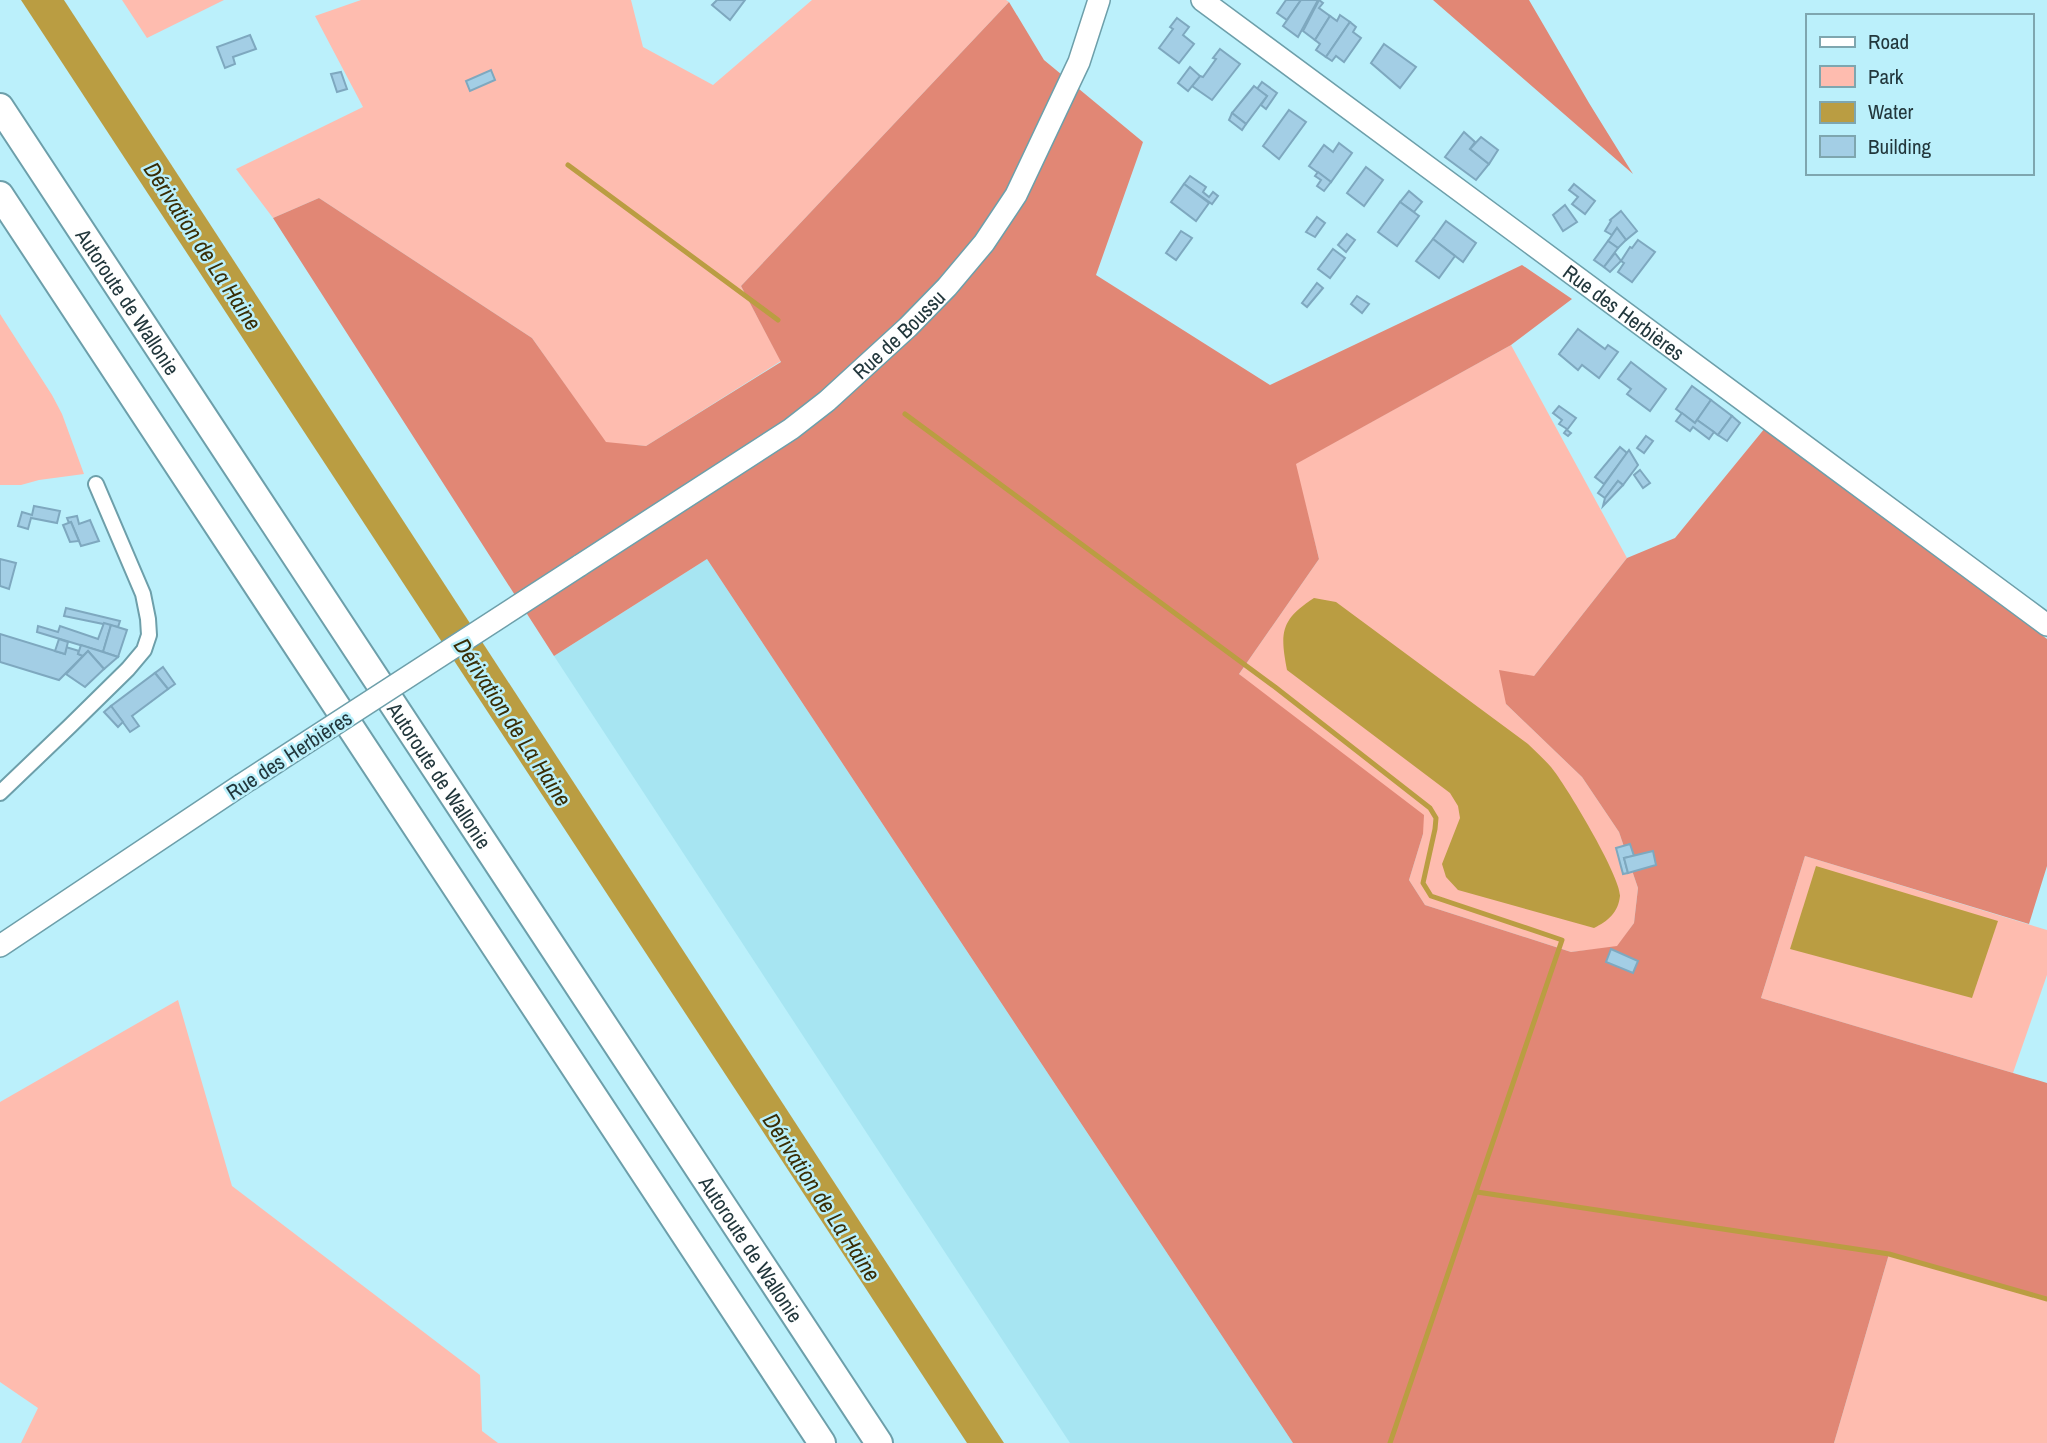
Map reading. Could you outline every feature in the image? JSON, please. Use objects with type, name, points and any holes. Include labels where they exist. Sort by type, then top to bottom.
[{"type":"highway","name":"Autoroute de Wallonie","points":[[0,107],[879,1443]]},
{"type":"highway","points":[[0,195],[822,1443]]},
{"type":"street","name":"Rue de Boussu","points":[[579,566],[791,429],[827,401],[908,327],[947,287],[984,243],[1016,195],[1079,62],[1099,0]]},
{"type":"street","name":"Rue des Herbières","points":[[1202,0],[2047,625]]},
{"type":"street","points":[[0,793],[80,717],[144,650],[149,635],[143,594],[96,484]]},
{"type":"street","name":"Rue des Herbières","points":[[0,946],[241,785],[579,566]]},
{"type":"shaded area","points":[[1433,0],[1529,0],[1633,174]]},
{"type":"shaded area","points":[[1009,2],[1044,60],[1143,142],[1096,275],[1270,385],[1522,265],[1572,299],[1511,345],[1296,464],[1319,559],[1239,674],[1424,815],[1423,834],[1409,880],[1425,905],[1571,952],[1617,946],[1634,923],[1638,888],[1619,832],[1582,777],[1506,704],[1499,670],[1534,676],[1627,558],[1675,538],[1765,428],[2047,639],[2047,866],[2029,924],[1805,856],[1761,998],[2047,1083],[2047,1299],[1889,1254],[1834,1443],[1293,1443],[707,559],[554,656],[273,218],[319,198],[532,338],[606,442],[646,446],[781,362],[741,286]]},
{"type":"shaded area","points":[[707,559],[1293,1443],[1070,1443],[554,656]]},
{"type":"green space","points":[[122,0],[224,0],[147,38]]},
{"type":"green space","points":[[361,0],[631,0],[643,47],[713,85],[812,0],[1009,2],[741,286],[781,361],[646,446],[606,443],[532,338],[319,198],[273,218],[236,169],[363,107],[315,16]]},
{"type":"green space","points":[[0,314],[62,414],[84,474],[21,485],[0,485]]},
{"type":"green space","points":[[1511,345],[1627,558],[1534,676],[1506,704],[1582,777],[1619,832],[1638,888],[1634,923],[1617,947],[1571,952],[1425,905],[1409,880],[1423,834],[1239,674],[1319,559],[1295,464]]},
{"type":"green space","points":[[1805,856],[2047,930],[2047,975],[2013,1073],[1761,998]]},
{"type":"green space","points":[[178,1000],[232,1186],[480,1375],[482,1431],[498,1443],[21,1443],[38,1408],[0,1382],[0,1102]]},
{"type":"green space","points":[[1889,1254],[2047,1299],[2047,1443],[1834,1443]]},
{"type":"water","name":"Dérivation de La Haine","points":[[21,0],[64,0],[1004,1443],[967,1443]]},
{"type":"water","points":[[1314,598],[1336,602],[1528,744],[1548,764],[1592,831],[1612,870],[1620,896],[1615,912],[1608,919],[1594,928],[1458,890],[1446,877],[1442,864],[1460,818],[1458,806],[1450,793],[1287,670],[1283,646],[1285,628],[1294,613]]},
{"type":"water","points":[[1816,866],[1998,921],[1972,998],[1790,949]]},
{"type":"building","points":[[717,0],[745,0],[730,20],[712,5]]},
{"type":"building","points":[[1286,0],[1301,0],[1287,20],[1277,13]]},
{"type":"building","points":[[1301,0],[1318,0],[1298,37],[1283,26]]},
{"type":"building","points":[[1319,0],[1323,3],[1319,8],[1330,16],[1315,40],[1303,31]]},
{"type":"building","points":[[1340,15],[1350,22],[1326,57],[1316,50],[1320,44],[1315,40],[1330,16],[1337,21]]},
{"type":"building","points":[[1177,18],[1189,27],[1183,35],[1194,44],[1179,63],[1159,48],[1173,29],[1170,27]]},
{"type":"building","points":[[1350,22],[1356,27],[1353,32],[1361,38],[1344,62],[1336,56],[1332,61],[1326,57]]},
{"type":"building","points":[[250,35],[256,49],[233,57],[235,64],[225,68],[217,47]]},
{"type":"building","points":[[1384,44],[1416,67],[1400,88],[1371,63]]},
{"type":"building","points":[[1220,49],[1240,64],[1212,100],[1192,86],[1200,76],[1203,77]]},
{"type":"building","points":[[1190,67],[1200,76],[1188,91],[1178,83]]},
{"type":"building","points":[[491,70],[495,80],[470,91],[466,81]]},
{"type":"building","points":[[341,72],[347,89],[337,92],[331,74]]},
{"type":"building","points":[[1262,82],[1277,93],[1266,109],[1261,105],[1267,96],[1257,89]]},
{"type":"building","points":[[1254,86],[1267,96],[1246,124],[1232,113]]},
{"type":"building","points":[[1289,110],[1306,122],[1279,159],[1263,146]]},
{"type":"building","points":[[1232,113],[1246,124],[1242,130],[1229,120]]},
{"type":"building","points":[[1464,132],[1475,142],[1470,149],[1489,164],[1476,180],[1445,157]]},
{"type":"building","points":[[1481,137],[1498,150],[1489,164],[1470,149]]},
{"type":"building","points":[[1339,143],[1352,153],[1331,182],[1309,166],[1324,145],[1333,152]]},
{"type":"building","points":[[1366,167],[1383,180],[1364,206],[1347,193]]},
{"type":"building","points":[[1318,172],[1331,182],[1324,191],[1317,186],[1321,180],[1315,176]]},
{"type":"building","points":[[1190,176],[1206,187],[1203,192],[1209,197],[1213,192],[1218,196],[1212,204],[1184,184]]},
{"type":"building","points":[[1184,184],[1209,203],[1196,221],[1171,202]]},
{"type":"building","points":[[1574,184],[1595,201],[1585,214],[1572,204],[1578,197],[1569,190]]},
{"type":"building","points":[[1409,191],[1422,202],[1414,212],[1400,202]]},
{"type":"building","points":[[1400,202],[1419,216],[1397,246],[1378,232]]},
{"type":"building","points":[[1565,205],[1577,222],[1563,231],[1553,215]]},
{"type":"building","points":[[1621,211],[1637,231],[1626,240],[1617,228],[1612,235],[1605,231],[1610,220]]},
{"type":"building","points":[[1317,217],[1325,223],[1315,237],[1306,232]]},
{"type":"building","points":[[1446,221],[1476,243],[1463,262],[1433,239]]},
{"type":"building","points":[[1617,228],[1626,240],[1618,248],[1608,241]]},
{"type":"building","points":[[1181,231],[1192,238],[1176,260],[1166,253]]},
{"type":"building","points":[[1347,234],[1355,240],[1346,252],[1338,245]]},
{"type":"building","points":[[1433,239],[1455,256],[1439,278],[1416,261]]},
{"type":"building","points":[[1638,240],[1655,252],[1632,282],[1618,272],[1624,263],[1621,261]]},
{"type":"building","points":[[1608,241],[1618,248],[1604,267],[1594,260]]},
{"type":"building","points":[[1333,249],[1345,258],[1330,278],[1318,269]]},
{"type":"building","points":[[1615,253],[1621,261],[1610,272],[1604,267]]},
{"type":"building","points":[[1317,283],[1323,288],[1307,307],[1302,303]]},
{"type":"building","points":[[1357,296],[1369,304],[1362,313],[1351,304]]},
{"type":"building","points":[[1578,329],[1605,349],[1608,345],[1618,352],[1599,378],[1582,365],[1578,370],[1559,354]]},
{"type":"building","points":[[1631,362],[1666,389],[1650,411],[1627,394],[1631,389],[1618,379]]},
{"type":"building","points":[[1692,386],[1711,400],[1695,423],[1676,409]]},
{"type":"building","points":[[1711,400],[1732,416],[1718,435],[1697,420]]},
{"type":"building","points":[[1559,406],[1576,418],[1567,430],[1571,433],[1568,436],[1564,433],[1567,429],[1559,424],[1562,420],[1553,413]]},
{"type":"building","points":[[1682,413],[1714,432],[1709,439],[1693,427],[1690,431],[1676,421]]},
{"type":"building","points":[[1732,416],[1740,423],[1727,441],[1718,435]]},
{"type":"building","points":[[1646,436],[1653,441],[1644,453],[1637,448]]},
{"type":"building","points":[[1620,447],[1627,453],[1604,484],[1595,477]]},
{"type":"building","points":[[1629,450],[1638,465],[1623,485],[1618,481],[1605,498],[1598,493]]},
{"type":"building","points":[[1640,470],[1650,483],[1643,488],[1634,475]]},
{"type":"building","points":[[1618,481],[1623,485],[1603,506],[1605,498]]},
{"type":"building","points":[[34,506],[60,511],[57,523],[31,518],[28,529],[18,526],[22,512],[32,515]]},
{"type":"building","points":[[77,516],[79,524],[90,520],[99,541],[81,546],[67,518]]},
{"type":"building","points":[[71,522],[79,541],[70,542],[63,525]]},
{"type":"building","points":[[0,559],[16,563],[9,589],[0,586]]},
{"type":"building","points":[[66,608],[120,621],[118,627],[64,616]]},
{"type":"building","points":[[104,623],[111,625],[103,652],[37,632],[38,626],[58,632],[60,626],[98,639]]},
{"type":"building","points":[[111,625],[127,630],[118,657],[103,652]]},
{"type":"building","points":[[0,634],[65,654],[66,647],[79,651],[78,654],[83,656],[59,680],[0,662]]},
{"type":"building","points":[[59,639],[68,642],[65,654],[55,651]]},
{"type":"building","points":[[81,645],[118,657],[104,669],[88,651],[83,656],[78,654]]},
{"type":"building","points":[[88,651],[104,669],[85,687],[66,674]]},
{"type":"building","points":[[163,667],[175,684],[168,689],[155,673]]},
{"type":"building","points":[[155,673],[168,689],[132,716],[139,726],[130,732],[111,706]]},
{"type":"building","points":[[111,706],[123,722],[118,727],[104,712]]},
{"type":"building","points":[[1630,844],[1634,856],[1624,858],[1628,873],[1623,874],[1616,848]]},
{"type":"building","points":[[1653,851],[1656,865],[1628,873],[1624,858]]},
{"type":"building","points":[[1611,949],[1638,961],[1633,973],[1606,962]]},
{"type":"waterway","points":[[568,165],[778,320]]},
{"type":"waterway","points":[[905,414],[1275,687],[1430,808],[1436,818],[1435,829],[1423,883],[1431,896],[1562,940],[1390,1443]]},
{"type":"waterway","points":[[1477,1192],[1889,1254],[2047,1299]]}]
